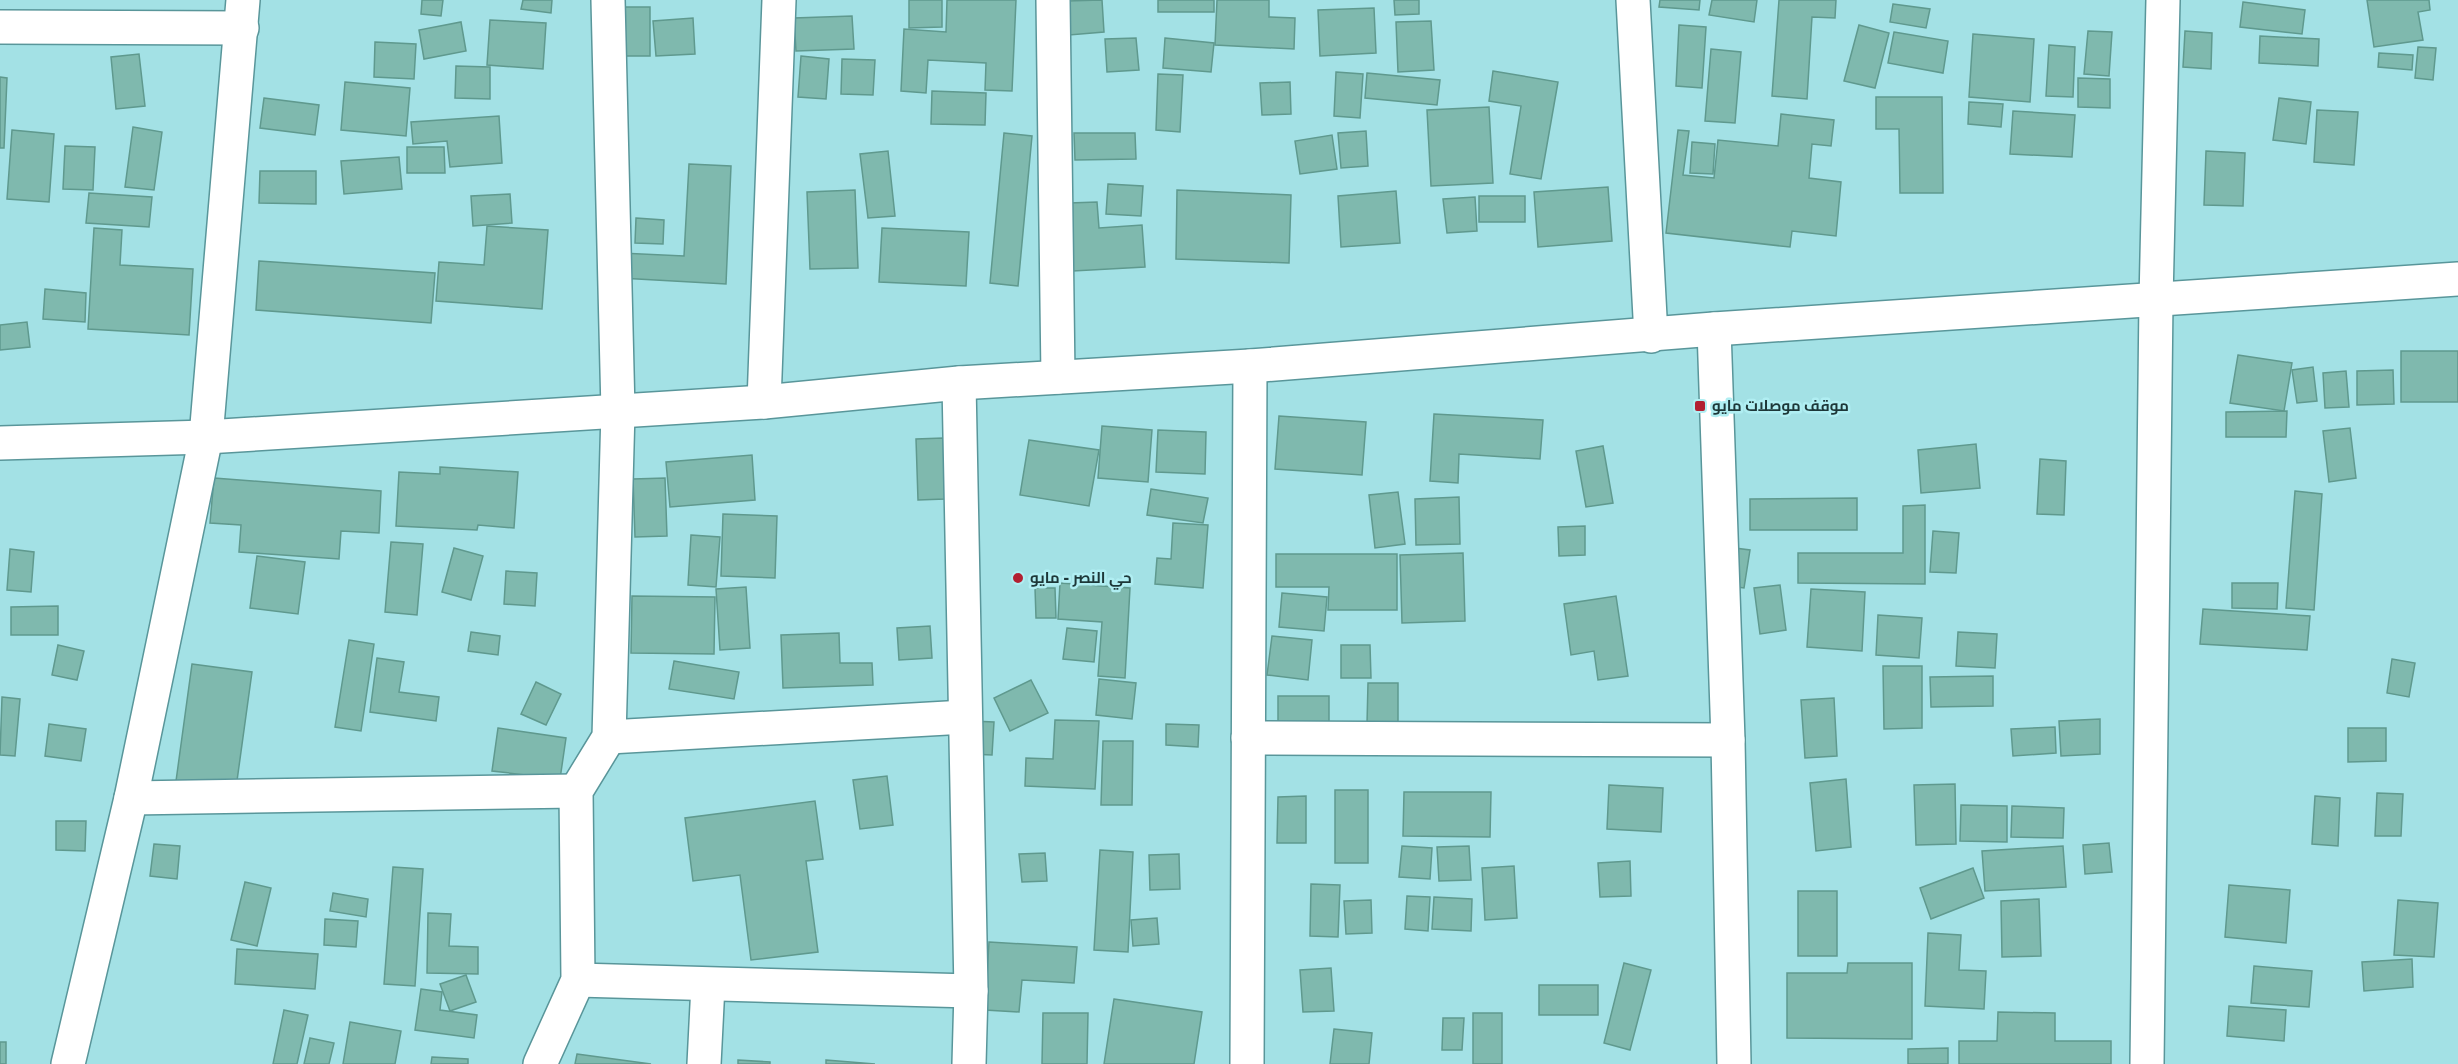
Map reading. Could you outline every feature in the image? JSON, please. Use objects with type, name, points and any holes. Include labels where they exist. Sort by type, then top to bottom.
[{"type":"street","points":[[540,1064],[579,980],[576,791],[609,737],[618,411],[608,0]]},
{"type":"street","points":[[764,402],[778,0]]},
{"type":"street","points":[[1053,0],[1058,377]]},
{"type":"street","points":[[1633,0],[1651,336]]},
{"type":"street","points":[[2147,1064],[2156,300],[2163,0]]},
{"type":"street","points":[[0,27],[243,14],[206,437],[131,798],[68,1064]]},
{"type":"street","points":[[0,443],[206,437],[764,402],[959,383],[1250,366],[1651,336],[1714,329],[2458,279]]},
{"type":"street","points":[[1714,329],[1728,740],[1734,1064]]},
{"type":"street","points":[[1247,1064],[1250,366]]},
{"type":"street","points":[[959,383],[970,992],[969,1064]]},
{"type":"street","points":[[609,737],[965,717]]},
{"type":"street","points":[[1248,738],[1728,740]]},
{"type":"street","points":[[131,798],[576,791]]},
{"type":"street","points":[[579,980],[970,992]]},
{"type":"street","points":[[704,1064],[708,985]]},
{"type":"building","points":[[422,0],[443,0],[441,16],[421,14]]},
{"type":"building","points":[[523,0],[552,0],[551,13],[521,9]]},
{"type":"building","points":[[909,0],[942,0],[942,27],[909,28]]},
{"type":"building","points":[[947,0],[1016,0],[1012,91],[985,90],[986,63],[928,60],[926,93],[901,91],[904,29],[946,32]]},
{"type":"building","points":[[1102,0],[1104,32],[1069,35],[1066,1]]},
{"type":"building","points":[[1158,0],[1214,0],[1214,12],[1158,12]]},
{"type":"building","points":[[1217,0],[1269,0],[1269,17],[1295,18],[1294,49],[1215,45]]},
{"type":"building","points":[[1394,0],[1419,0],[1419,14],[1395,15]]},
{"type":"building","points":[[1660,0],[1700,0],[1699,10],[1659,7]]},
{"type":"building","points":[[1712,0],[1757,0],[1754,22],[1709,15]]},
{"type":"building","points":[[1779,0],[1836,0],[1835,18],[1812,17],[1807,99],[1772,96]]},
{"type":"building","points":[[2367,0],[2429,0],[2430,10],[2418,12],[2423,40],[2374,47]]},
{"type":"building","points":[[2243,2],[2305,10],[2302,34],[2240,27]]},
{"type":"building","points":[[1893,4],[1930,9],[1926,28],[1890,22]]},
{"type":"building","points":[[621,7],[650,7],[650,56],[622,56]]},
{"type":"building","points":[[1374,8],[1376,53],[1320,56],[1318,10]]},
{"type":"building","points":[[852,16],[854,49],[796,51],[794,18]]},
{"type":"building","points":[[693,18],[695,54],[656,56],[653,21]]},
{"type":"building","points":[[490,20],[546,23],[543,69],[487,65]]},
{"type":"building","points":[[1431,21],[1434,70],[1398,72],[1396,22]]},
{"type":"building","points":[[461,22],[466,51],[424,59],[419,30]]},
{"type":"building","points":[[1679,25],[1706,27],[1702,88],[1676,86]]},
{"type":"building","points":[[1859,25],[1889,33],[1875,88],[1844,81]]},
{"type":"building","points":[[2088,31],[2112,32],[2109,76],[2084,74]]},
{"type":"building","points":[[2185,31],[2212,33],[2211,69],[2183,67]]},
{"type":"building","points":[[1894,32],[1948,41],[1943,73],[1888,63]]},
{"type":"building","points":[[1973,34],[2034,39],[2030,102],[1969,97]]},
{"type":"building","points":[[2260,36],[2319,39],[2318,66],[2259,63]]},
{"type":"building","points":[[1136,38],[1139,70],[1107,72],[1105,39]]},
{"type":"building","points":[[1165,38],[1214,43],[1211,72],[1163,68]]},
{"type":"building","points":[[375,42],[416,44],[414,79],[374,77]]},
{"type":"building","points":[[2049,45],[2075,47],[2073,97],[2046,96]]},
{"type":"building","points":[[2418,47],[2436,48],[2433,80],[2415,78]]},
{"type":"building","points":[[1711,49],[1741,52],[1735,123],[1705,121]]},
{"type":"building","points":[[2379,53],[2413,55],[2412,70],[2378,67]]},
{"type":"building","points":[[139,54],[145,106],[116,109],[111,57]]},
{"type":"building","points":[[801,56],[829,59],[826,99],[798,97]]},
{"type":"building","points":[[842,59],[875,60],[873,95],[841,94]]},
{"type":"building","points":[[456,66],[490,67],[490,99],[455,98]]},
{"type":"building","points":[[1493,71],[1558,82],[1541,179],[1510,174],[1521,106],[1489,101]]},
{"type":"building","points":[[1336,72],[1363,74],[1360,118],[1334,116]]},
{"type":"building","points":[[1367,73],[1440,80],[1437,105],[1365,98]]},
{"type":"building","points":[[1158,74],[1183,75],[1180,132],[1156,130]]},
{"type":"building","points":[[0,77],[7,78],[4,148],[0,148]]},
{"type":"building","points":[[2078,78],[2110,79],[2110,108],[2078,107]]},
{"type":"building","points":[[345,82],[410,88],[406,136],[341,130]]},
{"type":"building","points":[[1290,82],[1291,114],[1262,115],[1260,83]]},
{"type":"building","points":[[932,91],[986,93],[985,125],[931,124]]},
{"type":"building","points":[[1876,97],[1942,97],[1943,193],[1900,193],[1899,129],[1876,129]]},
{"type":"building","points":[[264,98],[319,105],[315,135],[260,128]]},
{"type":"building","points":[[2279,98],[2311,102],[2306,144],[2273,140]]},
{"type":"building","points":[[1969,102],[2003,104],[2001,127],[1968,124]]},
{"type":"building","points":[[1489,107],[1493,183],[1431,186],[1427,110]]},
{"type":"building","points":[[2317,110],[2358,112],[2354,165],[2314,162]]},
{"type":"building","points":[[2013,111],[2075,115],[2072,157],[2010,154]]},
{"type":"building","points":[[1781,114],[1834,120],[1831,146],[1812,144],[1809,178],[1841,182],[1836,236],[1792,231],[1790,247],[1666,233],[1678,130],[1689,131],[1683,175],[1714,178],[1718,140],[1778,146]]},
{"type":"building","points":[[499,116],[502,163],[450,167],[447,141],[413,144],[411,122]]},
{"type":"building","points":[[133,127],[162,132],[154,190],[125,187]]},
{"type":"building","points":[[12,130],[54,134],[49,202],[7,199]]},
{"type":"building","points":[[1366,131],[1368,166],[1341,168],[1338,133]]},
{"type":"building","points":[[1004,133],[1032,136],[1018,286],[990,283]]},
{"type":"building","points":[[1074,133],[1135,133],[1136,159],[1075,160]]},
{"type":"building","points":[[1332,135],[1337,169],[1300,174],[1295,141]]},
{"type":"building","points":[[1692,142],[1715,144],[1713,174],[1690,173]]},
{"type":"building","points":[[65,146],[95,147],[93,190],[63,189]]},
{"type":"building","points":[[407,147],[444,147],[445,173],[407,173]]},
{"type":"building","points":[[888,151],[895,216],[868,218],[860,154]]},
{"type":"building","points":[[2206,151],[2245,153],[2243,206],[2204,205]]},
{"type":"building","points":[[399,157],[402,189],[344,194],[341,161]]},
{"type":"building","points":[[689,164],[731,166],[726,284],[620,278],[621,253],[684,256]]},
{"type":"building","points":[[260,171],[316,171],[316,204],[259,203]]},
{"type":"building","points":[[1108,184],[1143,186],[1141,216],[1106,214]]},
{"type":"building","points":[[1608,187],[1612,241],[1538,247],[1534,192]]},
{"type":"building","points":[[855,190],[858,268],[810,269],[807,192]]},
{"type":"building","points":[[1177,190],[1291,195],[1289,263],[1176,259]]},
{"type":"building","points":[[1396,191],[1400,243],[1341,247],[1338,196]]},
{"type":"building","points":[[89,193],[152,197],[149,227],[86,223]]},
{"type":"building","points":[[510,194],[512,223],[473,226],[471,196]]},
{"type":"building","points":[[1479,196],[1525,196],[1525,222],[1479,222]]},
{"type":"building","points":[[1475,197],[1477,231],[1447,233],[1443,199]]},
{"type":"building","points":[[1097,202],[1099,228],[1142,225],[1145,267],[1073,271],[1069,203]]},
{"type":"building","points":[[636,218],[664,220],[663,244],[635,243]]},
{"type":"building","points":[[487,226],[548,230],[542,309],[436,301],[439,262],[484,265]]},
{"type":"building","points":[[94,228],[122,230],[120,265],[193,269],[189,335],[88,329]]},
{"type":"building","points":[[882,228],[969,232],[966,286],[879,282]]},
{"type":"building","points":[[259,261],[435,273],[431,323],[256,310]]},
{"type":"building","points":[[45,289],[86,293],[85,322],[43,319]]},
{"type":"building","points":[[27,322],[30,347],[0,350],[0,325]]},
{"type":"building","points":[[2401,351],[2458,351],[2458,402],[2401,402]]},
{"type":"building","points":[[2238,355],[2292,363],[2284,411],[2230,403]]},
{"type":"building","points":[[2313,367],[2317,401],[2297,403],[2292,370]]},
{"type":"building","points":[[2393,370],[2394,404],[2357,405],[2357,371]]},
{"type":"building","points":[[2346,371],[2349,407],[2325,408],[2323,373]]},
{"type":"building","points":[[2287,411],[2286,437],[2226,437],[2226,412]]},
{"type":"building","points":[[1434,414],[1543,420],[1540,459],[1459,454],[1458,483],[1430,481]]},
{"type":"building","points":[[1279,416],[1366,422],[1362,475],[1275,469]]},
{"type":"building","points":[[1102,426],[1152,430],[1148,482],[1098,478]]},
{"type":"building","points":[[2350,428],[2356,478],[2329,482],[2323,431]]},
{"type":"building","points":[[1158,430],[1206,432],[1205,474],[1156,472]]},
{"type":"building","points":[[943,438],[945,499],[918,500],[916,439]]},
{"type":"building","points":[[1029,440],[1099,450],[1089,506],[1020,495]]},
{"type":"building","points":[[1976,444],[1980,488],[1921,493],[1918,450]]},
{"type":"building","points":[[1603,446],[1613,503],[1586,507],[1576,451]]},
{"type":"building","points":[[752,455],[755,500],[670,507],[666,462]]},
{"type":"building","points":[[2040,459],[2066,461],[2064,515],[2037,514]]},
{"type":"building","points":[[440,467],[518,472],[514,528],[478,525],[477,530],[396,526],[399,472],[440,474]]},
{"type":"building","points":[[214,478],[381,491],[379,533],[341,531],[339,559],[239,552],[241,525],[210,523]]},
{"type":"building","points":[[665,478],[667,536],[635,537],[633,479]]},
{"type":"building","points":[[1151,489],[1208,498],[1203,523],[1147,515]]},
{"type":"building","points":[[2295,491],[2322,494],[2314,610],[2286,608]]},
{"type":"building","points":[[1398,492],[1405,544],[1375,548],[1369,495]]},
{"type":"building","points":[[1459,497],[1460,544],[1416,545],[1415,499]]},
{"type":"building","points":[[1857,498],[1857,530],[1750,530],[1750,499]]},
{"type":"building","points":[[1925,505],[1925,584],[1798,583],[1798,553],[1903,553],[1903,506]]},
{"type":"building","points":[[723,514],[777,516],[775,578],[721,576]]},
{"type":"building","points":[[1173,523],[1208,525],[1203,588],[1155,584],[1157,558],[1171,559]]},
{"type":"building","points":[[1585,526],[1585,555],[1559,556],[1558,527]]},
{"type":"building","points":[[1933,531],[1959,533],[1956,573],[1930,572]]},
{"type":"building","points":[[691,535],[720,537],[716,587],[688,585]]},
{"type":"building","points":[[391,542],[423,544],[417,615],[385,612]]},
{"type":"building","points":[[1719,546],[1750,550],[1744,588],[1714,584]]},
{"type":"building","points":[[454,548],[483,556],[471,600],[442,592]]},
{"type":"building","points":[[10,549],[34,552],[31,592],[7,590]]},
{"type":"building","points":[[1463,553],[1465,621],[1402,623],[1400,555]]},
{"type":"building","points":[[1276,554],[1397,554],[1397,610],[1328,610],[1329,587],[1276,587]]},
{"type":"building","points":[[257,556],[305,562],[298,614],[250,608]]},
{"type":"building","points":[[506,571],[537,573],[535,606],[504,604]]},
{"type":"building","points":[[1060,583],[1130,588],[1125,678],[1098,676],[1102,622],[1058,619]]},
{"type":"building","points":[[2232,583],[2278,583],[2277,609],[2232,608]]},
{"type":"building","points":[[1780,585],[1786,630],[1760,634],[1754,588]]},
{"type":"building","points":[[746,587],[750,648],[720,650],[716,589]]},
{"type":"building","points":[[1035,588],[1055,588],[1056,618],[1036,618]]},
{"type":"building","points":[[1811,589],[1865,592],[1862,651],[1807,647]]},
{"type":"building","points":[[1282,593],[1327,597],[1324,631],[1279,627]]},
{"type":"building","points":[[632,596],[715,597],[714,654],[631,653]]},
{"type":"building","points":[[1616,596],[1628,676],[1598,680],[1594,651],[1571,655],[1564,604]]},
{"type":"building","points":[[58,606],[58,635],[11,635],[11,607]]},
{"type":"building","points":[[2203,609],[2310,616],[2307,650],[2200,644]]},
{"type":"building","points":[[1878,615],[1922,618],[1919,658],[1876,655]]},
{"type":"building","points":[[930,626],[932,658],[899,660],[897,628]]},
{"type":"building","points":[[1067,628],[1097,631],[1094,662],[1063,659]]},
{"type":"building","points":[[471,632],[500,636],[498,655],[468,651]]},
{"type":"building","points":[[1958,632],[1997,634],[1995,668],[1956,666]]},
{"type":"building","points":[[839,633],[840,663],[872,663],[873,685],[783,688],[781,635]]},
{"type":"building","points":[[1272,636],[1312,640],[1308,680],[1267,675]]},
{"type":"building","points":[[349,640],[374,644],[361,731],[335,727]]},
{"type":"building","points":[[58,645],[84,651],[77,680],[52,675]]},
{"type":"building","points":[[1341,645],[1370,645],[1371,678],[1341,678]]},
{"type":"building","points":[[377,658],[404,662],[399,692],[439,697],[436,721],[370,712]]},
{"type":"building","points":[[2392,659],[2415,663],[2409,697],[2387,693]]},
{"type":"building","points":[[674,661],[739,672],[734,699],[669,689]]},
{"type":"building","points":[[192,664],[252,672],[236,788],[176,781]]},
{"type":"building","points":[[1883,666],[1922,666],[1922,728],[1884,729]]},
{"type":"building","points":[[1993,676],[1993,706],[1931,707],[1930,677]]},
{"type":"building","points":[[1099,679],[1136,683],[1132,719],[1096,715]]},
{"type":"building","points":[[1031,680],[1048,713],[1010,731],[994,698]]},
{"type":"building","points":[[536,682],[561,694],[546,725],[521,714]]},
{"type":"building","points":[[1368,683],[1398,683],[1398,724],[1367,724]]},
{"type":"building","points":[[1278,696],[1329,696],[1329,725],[1278,725]]},
{"type":"building","points":[[2,697],[20,699],[15,756],[0,755]]},
{"type":"building","points":[[1834,698],[1837,756],[1805,758],[1801,700]]},
{"type":"building","points":[[2100,719],[2100,754],[2061,756],[2059,721]]},
{"type":"building","points":[[1055,720],[1099,721],[1095,789],[1025,786],[1026,758],[1053,759]]},
{"type":"building","points":[[971,721],[994,722],[992,755],[970,754]]},
{"type":"building","points":[[49,724],[86,729],[81,761],[45,756]]},
{"type":"building","points":[[1166,724],[1199,725],[1198,747],[1166,745]]},
{"type":"building","points":[[2055,727],[2056,753],[2013,756],[2011,729]]},
{"type":"building","points":[[498,728],[566,738],[560,779],[492,771]]},
{"type":"building","points":[[2348,728],[2386,728],[2386,761],[2348,762]]},
{"type":"building","points":[[1103,741],[1133,741],[1132,805],[1101,805]]},
{"type":"building","points":[[887,776],[893,825],[860,829],[853,780]]},
{"type":"building","points":[[1846,779],[1851,847],[1816,851],[1810,783]]},
{"type":"building","points":[[1955,784],[1956,844],[1916,845],[1914,785]]},
{"type":"building","points":[[1609,785],[1663,788],[1661,832],[1607,829]]},
{"type":"building","points":[[1335,790],[1368,790],[1368,863],[1335,863]]},
{"type":"building","points":[[1404,792],[1491,792],[1490,837],[1403,836]]},
{"type":"building","points":[[2377,793],[2403,794],[2401,836],[2375,836]]},
{"type":"building","points":[[1306,796],[1306,843],[1277,843],[1278,797]]},
{"type":"building","points":[[2315,796],[2340,798],[2338,846],[2312,844]]},
{"type":"building","points":[[815,801],[823,859],[806,861],[818,952],[751,960],[740,875],[693,881],[685,818]]},
{"type":"building","points":[[1961,805],[2007,806],[2007,842],[1960,841]]},
{"type":"building","points":[[2012,806],[2064,808],[2063,838],[2011,837]]},
{"type":"building","points":[[56,821],[86,821],[85,851],[56,850]]},
{"type":"building","points":[[2109,843],[2112,872],[2085,874],[2083,845]]},
{"type":"building","points":[[154,844],[180,846],[177,879],[150,876]]},
{"type":"building","points":[[1402,846],[1432,848],[1430,879],[1399,877]]},
{"type":"building","points":[[1469,846],[1471,880],[1439,881],[1437,847]]},
{"type":"building","points":[[2063,846],[2066,887],[1985,891],[1982,851]]},
{"type":"building","points":[[1100,850],[1133,852],[1128,952],[1094,950]]},
{"type":"building","points":[[1045,853],[1047,881],[1022,882],[1019,854]]},
{"type":"building","points":[[1179,854],[1180,889],[1150,890],[1149,855]]},
{"type":"building","points":[[1630,861],[1631,896],[1600,897],[1598,863]]},
{"type":"building","points":[[1514,866],[1517,918],[1485,920],[1482,868]]},
{"type":"building","points":[[393,867],[423,869],[415,986],[384,984]]},
{"type":"building","points":[[1973,868],[1984,898],[1931,919],[1920,888]]},
{"type":"building","points":[[245,882],[271,888],[257,946],[231,940]]},
{"type":"building","points":[[1311,884],[1340,885],[1338,937],[1310,936]]},
{"type":"building","points":[[2229,885],[2290,890],[2286,943],[2225,937]]},
{"type":"building","points":[[1798,891],[1837,891],[1837,956],[1798,956]]},
{"type":"building","points":[[333,893],[368,899],[366,917],[330,911]]},
{"type":"building","points":[[1407,896],[1430,897],[1428,931],[1405,929]]},
{"type":"building","points":[[1434,897],[1472,899],[1471,931],[1432,929]]},
{"type":"building","points":[[2039,899],[2041,956],[2002,957],[2001,901]]},
{"type":"building","points":[[1371,900],[1372,933],[1346,934],[1344,901]]},
{"type":"building","points":[[2398,900],[2438,903],[2434,957],[2394,955]]},
{"type":"building","points":[[428,913],[451,914],[449,946],[478,947],[478,974],[427,973]]},
{"type":"building","points":[[1157,918],[1159,944],[1133,946],[1131,920]]},
{"type":"building","points":[[325,919],[358,921],[356,947],[324,945]]},
{"type":"building","points":[[1928,933],[1961,935],[1959,970],[1986,971],[1984,1009],[1925,1006]]},
{"type":"building","points":[[989,942],[1077,947],[1074,983],[1022,980],[1019,1012],[985,1010]]},
{"type":"building","points":[[237,949],[318,954],[315,989],[235,984]]},
{"type":"building","points":[[2412,959],[2413,987],[2364,991],[2362,962]]},
{"type":"building","points":[[1624,963],[1651,970],[1630,1050],[1604,1043]]},
{"type":"building","points":[[1848,963],[1912,963],[1912,1039],[1787,1038],[1787,973],[1847,973]]},
{"type":"building","points":[[2254,966],[2312,971],[2309,1007],[2251,1003]]},
{"type":"building","points":[[1331,968],[1334,1011],[1303,1012],[1300,970]]},
{"type":"building","points":[[466,975],[476,1002],[450,1011],[440,984]]},
{"type":"building","points":[[1539,985],[1598,985],[1598,1015],[1539,1015]]},
{"type":"building","points":[[421,989],[442,992],[440,1010],[477,1015],[474,1038],[415,1030]]},
{"type":"building","points":[[1114,999],[1202,1012],[1194,1064],[1104,1064]]},
{"type":"building","points":[[2229,1006],[2286,1010],[2284,1041],[2227,1036]]},
{"type":"building","points":[[284,1010],[308,1015],[297,1064],[273,1064]]},
{"type":"building","points":[[1998,1012],[2055,1013],[2055,1041],[2111,1041],[2111,1064],[1959,1064],[1959,1041],[1997,1041]]},
{"type":"building","points":[[1043,1013],[1088,1013],[1087,1064],[1042,1064]]},
{"type":"building","points":[[1473,1013],[1502,1013],[1502,1064],[1473,1064]]},
{"type":"building","points":[[1443,1018],[1464,1018],[1462,1050],[1442,1050]]},
{"type":"building","points":[[350,1022],[401,1031],[395,1064],[343,1064]]},
{"type":"building","points":[[1334,1029],[1372,1033],[1369,1064],[1330,1064]]},
{"type":"building","points":[[310,1038],[334,1043],[329,1064],[304,1064]]},
{"type":"building","points":[[0,1042],[6,1042],[6,1064],[0,1064]]},
{"type":"building","points":[[1948,1048],[1948,1064],[1908,1064],[1908,1049]]},
{"type":"building","points":[[577,1054],[651,1064],[575,1064]]},
{"type":"building","points":[[432,1057],[468,1059],[468,1064],[431,1064]]},
{"type":"building","points":[[738,1060],[770,1062],[770,1064],[738,1064]]},
{"type":"building","points":[[826,1060],[875,1064],[826,1064]]},
{"type":"place","name":"موقف موصلات مايو","points":[[1700,406]]},
{"type":"place","name":"حي النصر - مايو","points":[[1018,578]]}]
